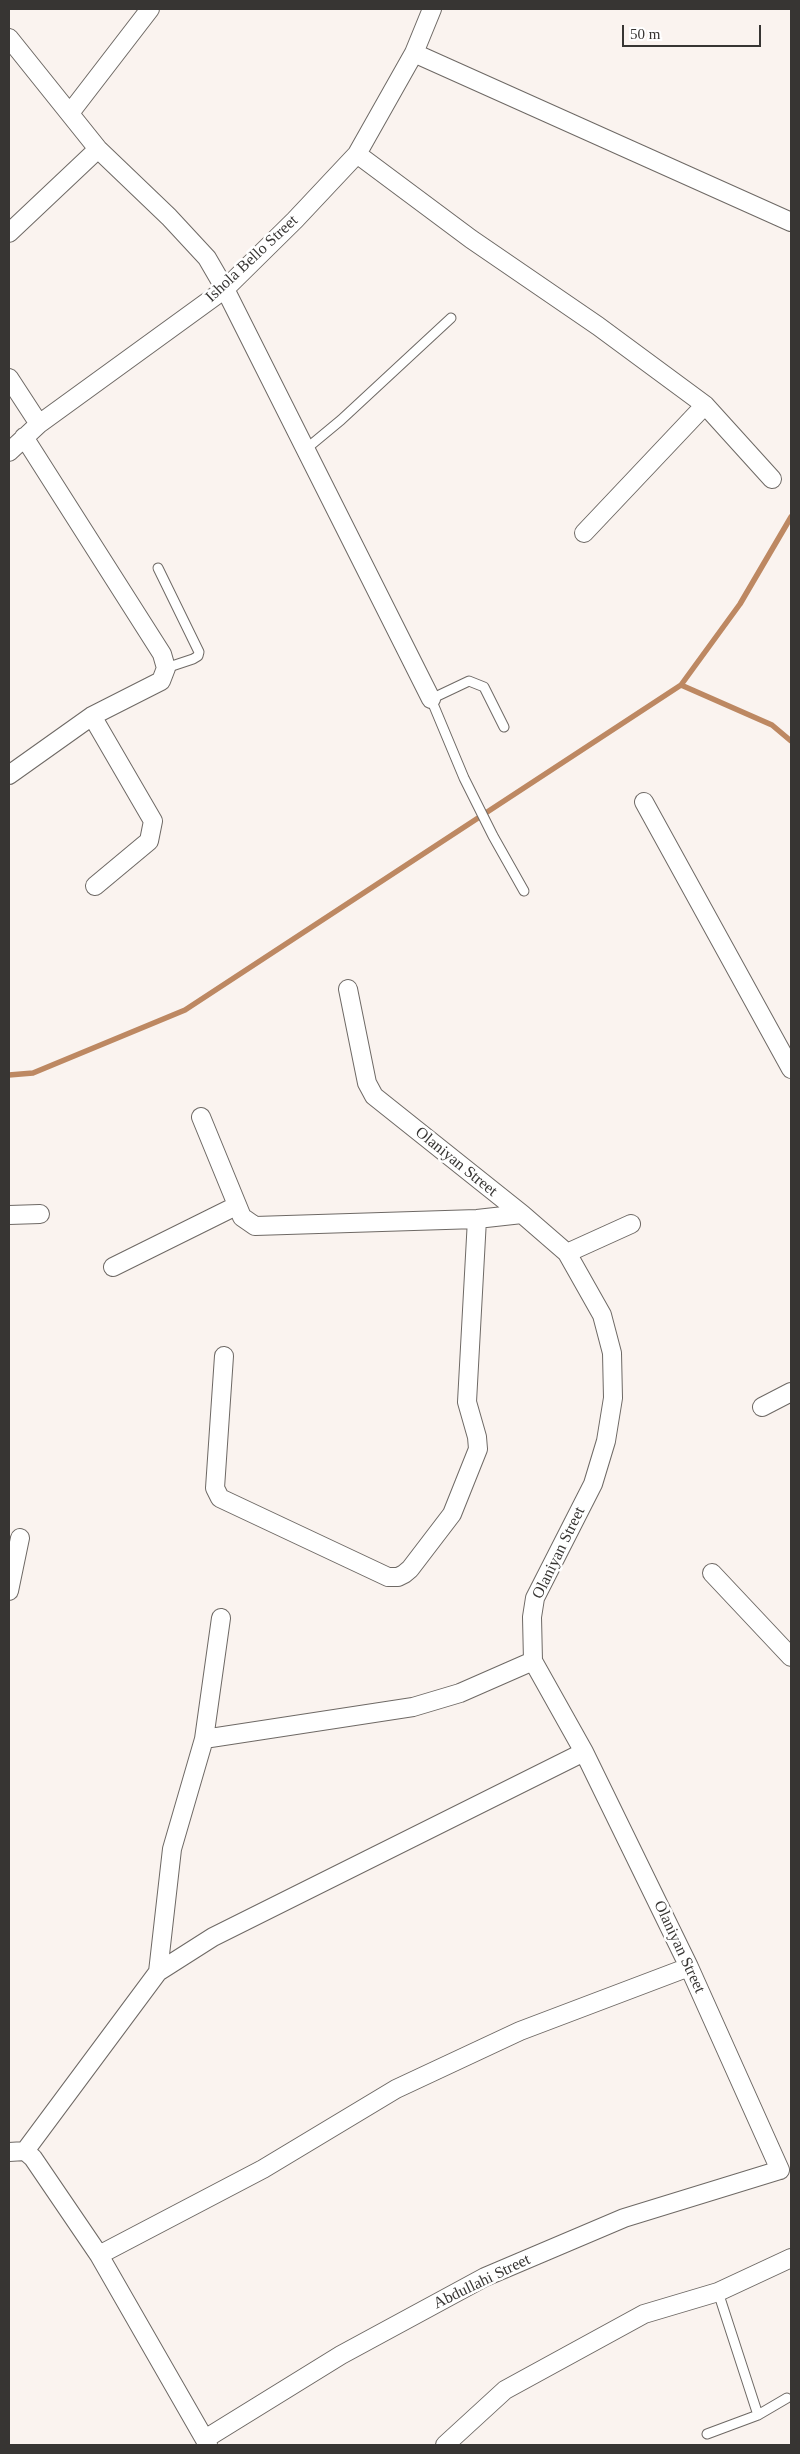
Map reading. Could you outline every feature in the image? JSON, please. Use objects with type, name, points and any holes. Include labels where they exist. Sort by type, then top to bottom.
[{"type":"street","points":[[70,113],[150,9]]},
{"type":"street","name":"Ishola Bello Street","points":[[9,452],[24,436],[225,289],[357,154],[414,53],[432,9]]},
{"type":"street","points":[[9,38],[98,149],[207,258],[225,289],[431,699]]},
{"type":"street","points":[[414,53],[791,222]]},
{"type":"street","points":[[9,233],[98,149]]},
{"type":"street","points":[[357,154],[471,239],[598,326],[705,405],[772,479]]},
{"type":"street","points":[[9,378],[40,424]]},
{"type":"street","points":[[584,533],[705,405]]},
{"type":"street","points":[[9,775],[92,716],[161,681],[166,668],[162,654],[24,436]]},
{"type":"street","points":[[92,716],[152,821],[149,841],[95,886]]},
{"type":"street","points":[[644,802],[791,1069]]},
{"type":"street","name":"Olaniyan Street","points":[[348,989],[367,1083],[374,1096],[522,1214],[567,1253],[602,1315],[612,1353],[613,1398],[606,1441],[593,1484],[535,1598],[532,1617],[533,1661],[584,1752],[689,1967],[785,2172]]},
{"type":"street","points":[[201,1117],[236,1206],[242,1217],[255,1226],[477,1219],[522,1214]]},
{"type":"street","points":[[113,1267],[236,1206]]},
{"type":"street","points":[[9,1215],[40,1214]]},
{"type":"street","points":[[224,1356],[215,1488],[220,1498],[388,1577],[404,1574],[410,1569],[452,1514],[478,1449],[477,1437],[467,1402],[477,1219]]},
{"type":"street","points":[[567,1253],[631,1224]]},
{"type":"street","points":[[762,1407],[791,1392]]},
{"type":"street","points":[[9,1591],[20,1538]]},
{"type":"street","points":[[712,1573],[791,1656]]},
{"type":"street","points":[[158,1972],[172,1849],[204,1739],[221,1618]]},
{"type":"street","points":[[204,1739],[413,1707],[460,1693],[533,1661]]},
{"type":"street","points":[[206,2442],[99,2255],[33,2158],[17,2152],[158,1972],[213,1937],[584,1752]]},
{"type":"street","points":[[99,2255],[263,2169],[396,2089],[520,2031],[689,1967]]},
{"type":"street","name":"Abdullahi Street","points":[[206,2442],[341,2355],[485,2277],[624,2218],[785,2172]]},
{"type":"street","points":[[445,2445],[505,2390],[644,2314],[718,2292],[791,2258]]},
{"type":"lane","points":[[306,449],[341,420],[450,318]]},
{"type":"lane","points":[[158,568],[199,652],[198,656],[193,659],[166,668]]},
{"type":"lane","points":[[504,727],[484,687],[469,681],[431,699],[464,778],[492,836],[524,892]]},
{"type":"lane","points":[[718,2292],[758,2415]]},
{"type":"lane","points":[[707,2434],[758,2415],[788,2398]]},
{"type":"waterway","points":[[9,1075],[33,1073],[185,1010],[681,685],[740,604],[791,517]]},
{"type":"waterway","points":[[681,685],[772,725],[791,741]]}]
